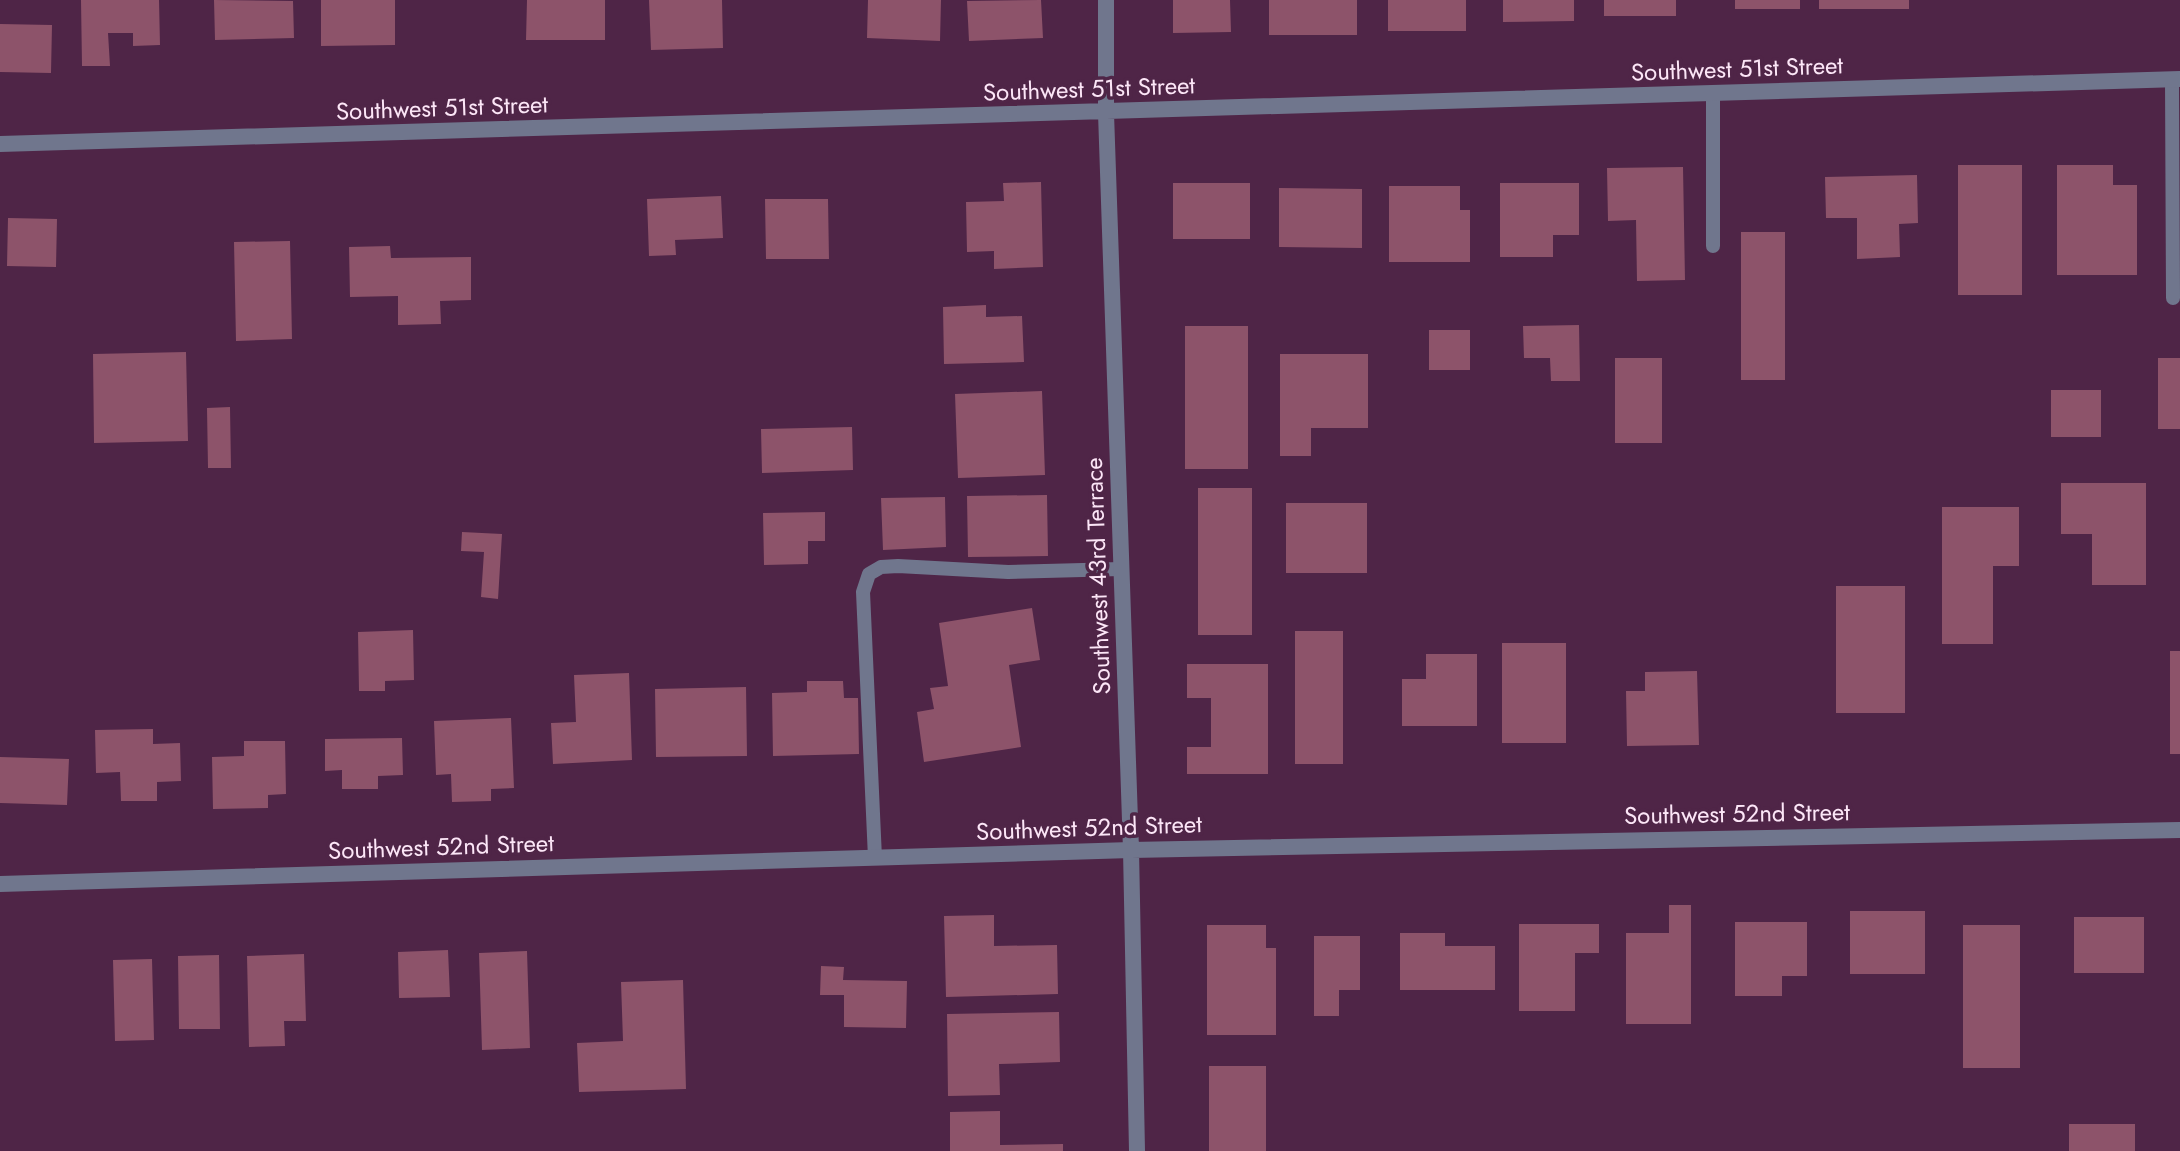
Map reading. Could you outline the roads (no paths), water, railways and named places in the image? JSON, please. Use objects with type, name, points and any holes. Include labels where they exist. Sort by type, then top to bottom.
[{"type":"street","name":"Southwest 43rd Terrace","points":[[1106,0],[1106,113],[1131,850],[1137,1151]]},
{"type":"street","name":"Southwest 51st Street","points":[[0,144],[2176,80]]},
{"type":"street","name":"Southwest 52nd Street","points":[[0,884],[1131,850],[2180,830]]},
{"type":"lane","points":[[2173,298],[2176,80]]},
{"type":"lane","points":[[1713,94],[1713,246]]},
{"type":"lane","points":[[875,858],[863,592],[869,574],[881,567],[898,566],[1008,572],[1121,569]]}]
